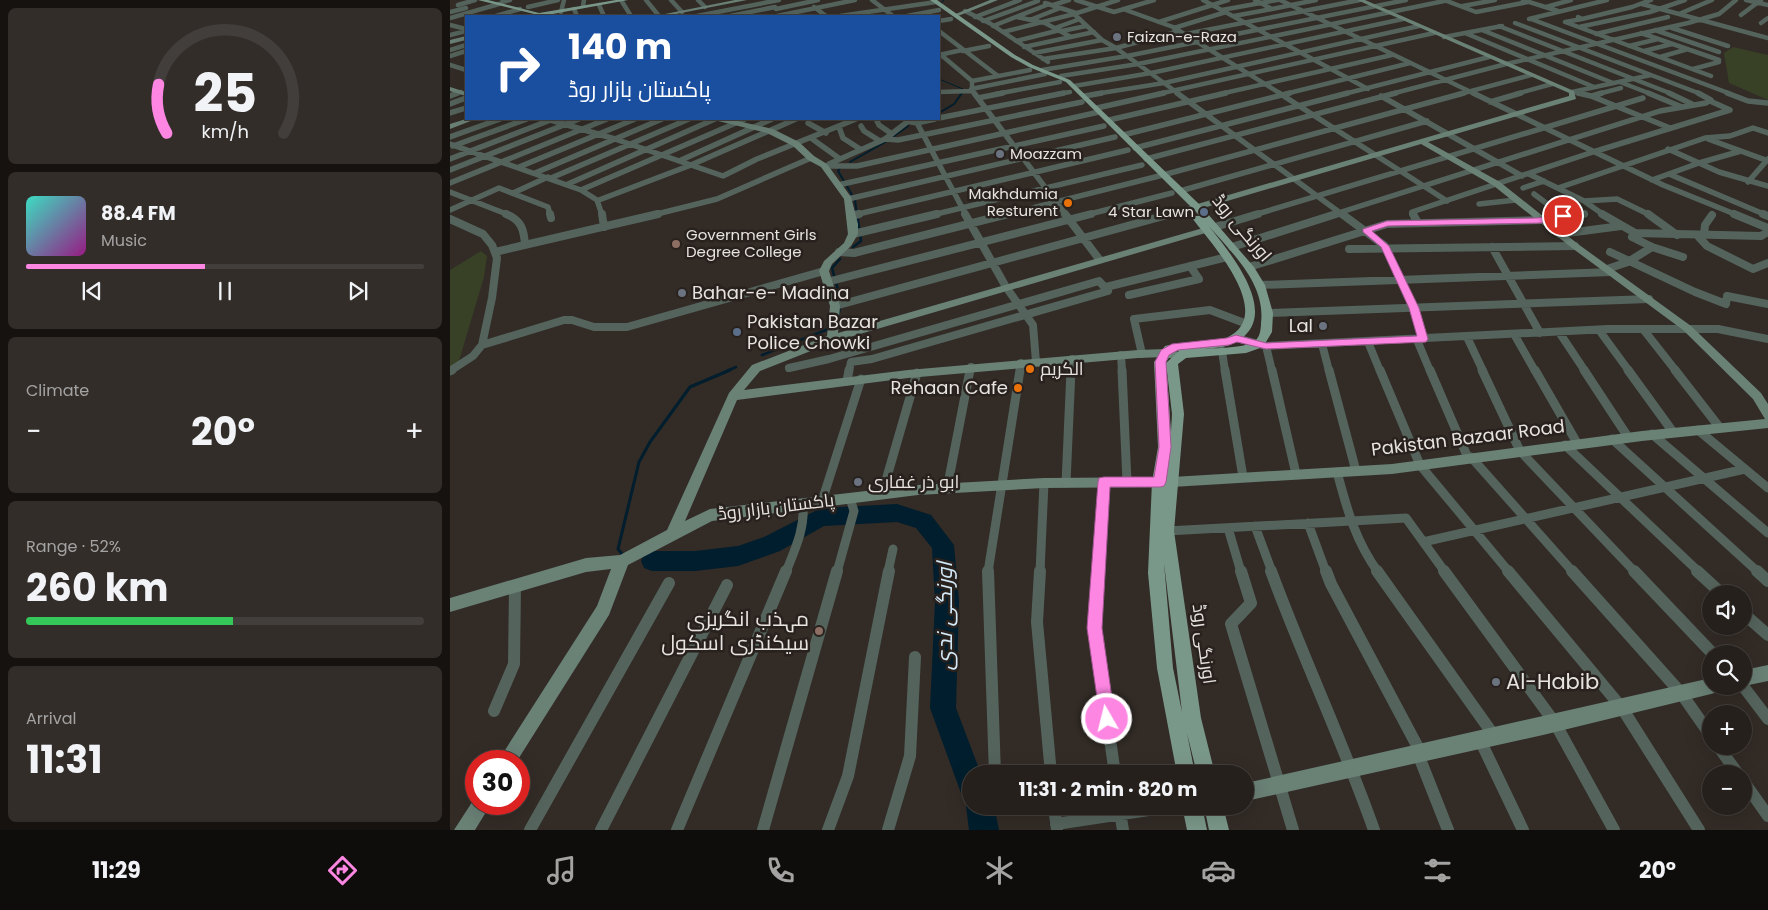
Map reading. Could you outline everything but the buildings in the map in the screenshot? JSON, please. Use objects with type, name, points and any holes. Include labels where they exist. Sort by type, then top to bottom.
[{"type":"main road","points":[[529,9],[539,15],[621,0]]},
{"type":"main road","points":[[562,11],[583,3],[621,0]]},
{"type":"main road","points":[[487,1],[547,14]]},
{"type":"main road","points":[[500,3],[509,3],[518,7]]},
{"type":"main road","name":"اورنگی روڈ","points":[[932,3],[957,15],[1013,56],[1044,72]]},
{"type":"main road","name":"اورنگی روڈ","points":[[957,15],[988,46],[1014,62],[1030,70],[1059,75],[1144,162],[1194,208],[1211,228],[1232,247],[1250,268],[1260,285],[1268,313],[1266,332],[1262,345]]},
{"type":"main road","name":"اورنگی روڈ","points":[[1211,228],[1246,286],[1252,308],[1247,324]]},
{"type":"main road","points":[[1164,353],[1176,346],[1229,341],[1236,338],[1247,324]]},
{"type":"main road","points":[[1179,356],[1183,354],[1246,349],[1262,345]]},
{"type":"main road","name":"اورنگی روڈ","points":[[1164,353],[1160,362],[1167,531],[1192,718],[1204,765]]},
{"type":"main road","name":"اورنگی روڈ","points":[[1179,356],[1172,363],[1178,414],[1166,482],[1156,573],[1165,668],[1184,765]]},
{"type":"main road","points":[[1194,815],[1197,830]]},
{"type":"main road","points":[[1215,815],[1219,830]]},
{"type":"street","points":[[450,7],[475,0]]},
{"type":"street","points":[[498,15],[538,0]]},
{"type":"street","points":[[517,15],[529,9],[558,0]]},
{"type":"street","points":[[562,11],[564,0]]},
{"type":"street","points":[[621,0],[630,15]]},
{"type":"street","points":[[646,0],[657,15]]},
{"type":"street","points":[[671,0],[682,12]]},
{"type":"street","points":[[698,0],[705,7]]},
{"type":"street","points":[[664,15],[725,2],[744,0]]},
{"type":"street","points":[[702,15],[779,0]]},
{"type":"street","points":[[755,15],[818,0]]},
{"type":"street","points":[[783,15],[852,0],[867,13]]},
{"type":"street","points":[[872,0],[892,15]]},
{"type":"street","points":[[898,0],[918,14]]},
{"type":"street","points":[[940,21],[994,0]]},
{"type":"street","points":[[975,17],[1020,0]]},
{"type":"street","points":[[984,21],[1037,0],[1077,16],[1102,40],[1116,48],[1293,179],[1366,230],[1386,249],[1414,308],[1420,339],[1469,458],[1681,693],[1702,723]]},
{"type":"street","points":[[993,26],[1069,0]]},
{"type":"street","points":[[1076,0],[1114,12],[1154,0]]},
{"type":"street","points":[[1066,10],[1098,0]]},
{"type":"street","points":[[1003,32],[1042,22],[1077,16],[1118,0]]},
{"type":"street","points":[[1203,0],[1350,78],[1499,162],[1584,201],[1621,226],[1635,233],[1761,236],[1768,232]]},
{"type":"street","points":[[1159,22],[1228,0]]},
{"type":"street","points":[[1255,0],[1272,9]]},
{"type":"street","points":[[1146,35],[1224,11],[1279,0],[1621,166],[1768,228]]},
{"type":"street","points":[[1234,16],[1316,0]]},
{"type":"street","points":[[1186,34],[1363,0],[1552,84],[1572,92],[1591,96],[1670,128]]},
{"type":"street","points":[[978,98],[1127,56],[1406,0]]},
{"type":"street","points":[[1059,75],[1138,64],[1446,0],[1476,12],[1535,0]]},
{"type":"street","points":[[1462,7],[1495,0]]},
{"type":"street","points":[[1523,0],[1582,18]]},
{"type":"street","points":[[1546,7],[1571,0]]},
{"type":"street","points":[[1444,37],[1515,23],[1607,0]]},
{"type":"street","points":[[1651,0],[1632,7],[1565,22],[1711,76]]},
{"type":"street","points":[[1579,27],[1650,12],[1685,0]]},
{"type":"street","points":[[1679,14],[1712,0]]},
{"type":"street","points":[[482,345],[564,320],[572,320],[594,327],[627,327],[824,271],[828,263],[859,233],[1046,188],[1506,64],[1698,22],[1719,14],[1736,0]]},
{"type":"street","points":[[1746,0],[1760,1],[1768,5]]},
{"type":"street","points":[[450,12],[487,1]]},
{"type":"street","points":[[769,1],[773,10]]},
{"type":"street","points":[[1741,15],[1760,1]]},
{"type":"street","points":[[808,2],[825,15]]},
{"type":"street","points":[[450,18],[500,3]]},
{"type":"street","points":[[479,15],[509,3]]},
{"type":"street","points":[[857,15],[932,3]]},
{"type":"street","points":[[912,15],[918,14],[932,3]]},
{"type":"street","points":[[836,4],[851,15]]},
{"type":"street","points":[[1642,4],[1679,14],[1698,22],[1768,38]]},
{"type":"street","points":[[598,5],[603,15]]},
{"type":"street","points":[[1632,7],[1688,23]]},
{"type":"street","points":[[1030,20],[1060,8]]},
{"type":"street","points":[[459,9],[475,15]]},
{"type":"street","points":[[574,9],[577,15]]},
{"type":"street","points":[[737,15],[773,10]]},
{"type":"street","points":[[1123,10],[1159,22],[1186,34],[1447,201]]},
{"type":"street","points":[[957,15],[975,17],[993,26],[1043,59],[1059,75]]},
{"type":"street","points":[[1059,30],[1077,16]]},
{"type":"street","points":[[1017,17],[1042,22],[1071,37]]},
{"type":"street","points":[[1596,34],[1668,17]]},
{"type":"street","points":[[1761,23],[1768,18]]},
{"type":"street","points":[[450,24],[465,19]]},
{"type":"street","points":[[940,117],[1403,19]]},
{"type":"street","points":[[1530,19],[1748,102],[1768,103]]},
{"type":"street","points":[[1418,223],[1412,212],[1593,152],[1730,110],[1710,101],[1708,97],[1515,23]]},
{"type":"street","points":[[450,24],[465,30]]},
{"type":"street","points":[[450,29],[465,24]]},
{"type":"street","points":[[1016,41],[1059,30],[1086,26]]},
{"type":"street","points":[[861,126],[864,131],[887,139],[898,140],[1418,26]]},
{"type":"street","points":[[1498,26],[1684,99],[1694,105]]},
{"type":"street","points":[[1669,27],[1728,46]]},
{"type":"street","points":[[450,35],[465,30]]},
{"type":"street","points":[[1482,30],[1613,83]]},
{"type":"street","points":[[1655,30],[1720,52]]},
{"type":"street","points":[[1714,30],[1758,41]]},
{"type":"street","points":[[1043,59],[1116,48],[1179,31]]},
{"type":"street","points":[[940,32],[998,76]]},
{"type":"street","points":[[1024,47],[1094,32]]},
{"type":"street","points":[[824,166],[857,166],[1434,33]]},
{"type":"street","points":[[1465,33],[1594,87]]},
{"type":"street","points":[[1641,33],[1719,60],[1719,62],[1692,69]]},
{"type":"street","points":[[450,42],[465,38]]},
{"type":"street","points":[[1629,46],[1658,39]]},
{"type":"street","points":[[1034,53],[1102,40]]},
{"type":"street","points":[[1643,51],[1673,44]]},
{"type":"street","points":[[450,50],[465,45]]},
{"type":"street","points":[[940,54],[988,46]]},
{"type":"street","points":[[1659,57],[1688,49]]},
{"type":"street","points":[[450,56],[465,51]]},
{"type":"street","points":[[940,55],[972,81]]},
{"type":"street","points":[[843,184],[1014,146],[1189,101],[1392,55]]},
{"type":"street","points":[[856,215],[1132,149],[1489,57]]},
{"type":"street","points":[[458,67],[465,64]]},
{"type":"street","points":[[850,199],[1119,136],[1410,64]]},
{"type":"street","points":[[450,65],[465,70]]},
{"type":"street","points":[[972,81],[1030,70]]},
{"type":"street","points":[[940,92],[970,90],[1044,72]]},
{"type":"street","points":[[840,252],[854,253],[1159,176],[1531,75]]},
{"type":"street","points":[[1572,92],[1651,75]]},
{"type":"street","points":[[970,90],[972,81]]},
{"type":"street","points":[[1620,82],[1682,107]]},
{"type":"street","points":[[1490,102],[1552,84]]},
{"type":"street","points":[[1591,96],[1621,88]]},
{"type":"street","points":[[450,89],[464,95]]},
{"type":"street","points":[[970,90],[995,120],[1100,259]]},
{"type":"street","points":[[836,306],[994,264],[1422,142],[1573,97],[1572,92]]},
{"type":"street","points":[[450,96],[464,95]]},
{"type":"street","points":[[450,104],[464,95]]},
{"type":"street","points":[[673,534],[733,396],[756,368],[832,338],[1401,172],[1643,98]]},
{"type":"street","points":[[1232,247],[1642,117],[1710,101]]},
{"type":"street","points":[[450,114],[465,108]]},
{"type":"street","points":[[450,126],[465,118]]},
{"type":"street","points":[[450,126],[469,120]]},
{"type":"street","points":[[450,137],[497,120]]},
{"type":"street","points":[[452,146],[524,120]]},
{"type":"street","points":[[450,159],[548,120]]},
{"type":"street","points":[[553,120],[725,176],[757,160],[854,120]]},
{"type":"street","points":[[450,170],[577,120]]},
{"type":"street","points":[[450,183],[604,120]]},
{"type":"street","points":[[519,167],[633,120]]},
{"type":"street","points":[[535,173],[660,120]]},
{"type":"street","points":[[514,193],[687,120]]},
{"type":"street","points":[[568,184],[713,120]]},
{"type":"street","points":[[725,120],[769,131],[796,144],[824,166],[827,172],[843,184],[856,215],[859,233]]},
{"type":"street","points":[[581,190],[743,120]]},
{"type":"street","points":[[679,161],[770,120]]},
{"type":"street","points":[[599,200],[691,166],[794,120]]},
{"type":"street","points":[[838,120],[846,124]]},
{"type":"street","points":[[876,120],[887,139]]},
{"type":"street","points":[[824,166],[887,139],[912,121],[922,135],[1006,287],[1033,325],[1036,362]]},
{"type":"street","points":[[833,281],[1176,192],[1427,121]]},
{"type":"street","points":[[808,123],[826,133]]},
{"type":"street","points":[[839,127],[843,138],[860,149]]},
{"type":"street","points":[[1558,188],[1668,149],[1705,138],[1730,136],[1753,128],[1768,133]]},
{"type":"street","points":[[811,138],[840,159]]},
{"type":"street","points":[[1705,138],[1768,160],[1748,182]]},
{"type":"street","points":[[1422,142],[1497,184],[1575,246],[1687,328],[1763,395],[1768,415]]},
{"type":"street","points":[[452,146],[502,161],[581,190],[599,200],[602,206],[604,227]]},
{"type":"street","points":[[1668,149],[1748,182],[1768,186]]},
{"type":"street","points":[[1652,180],[1699,163],[1741,151]]},
{"type":"street","points":[[495,252],[717,199],[812,158]]},
{"type":"street","points":[[1668,174],[1768,216]]},
{"type":"street","points":[[1523,188],[1544,181]]},
{"type":"street","points":[[450,210],[500,188],[548,207],[551,218]]},
{"type":"street","points":[[450,192],[516,218],[524,230],[524,245]]},
{"type":"street","points":[[1534,194],[1563,216]]},
{"type":"street","points":[[1584,201],[1617,199],[1654,217],[1677,234]]},
{"type":"street","points":[[1479,204],[1516,200]]},
{"type":"street","points":[[1250,268],[1387,224],[1541,220],[1584,214]]},
{"type":"street","points":[[1701,235],[1712,215]]},
{"type":"street","points":[[450,219],[483,234],[492,244],[497,258],[492,298],[482,345],[473,356],[450,371]]},
{"type":"street","points":[[1560,234],[1621,226]]},
{"type":"street","points":[[1635,233],[1632,237],[1652,248],[1682,257]]},
{"type":"street","points":[[1701,235],[1707,246],[1753,269],[1768,263]]},
{"type":"street","points":[[1349,249],[1575,246]]},
{"type":"street","points":[[1492,247],[1540,333]]},
{"type":"street","points":[[1260,285],[1609,271],[1652,248]]},
{"type":"street","points":[[1610,252],[1628,262],[1726,304],[1727,296],[1768,304]]},
{"type":"street","points":[[1106,287],[1227,257]]},
{"type":"street","points":[[1129,295],[1199,279],[1190,266]]},
{"type":"street","points":[[824,271],[833,281],[836,306],[832,338]]},
{"type":"street","points":[[789,368],[828,359],[1099,281],[1108,291],[872,359],[851,362],[848,381]]},
{"type":"street","points":[[1268,313],[1649,299]]},
{"type":"street","points":[[1142,354],[1134,319],[1210,310],[1247,324]]},
{"type":"street","points":[[1236,338],[1262,345],[1322,344],[1599,330],[1718,328],[1768,339]]},
{"type":"street","points":[[1643,329],[1720,428]]},
{"type":"street","points":[[1599,330],[1673,432]]},
{"type":"street","points":[[1559,332],[1628,437]]},
{"type":"street","points":[[1514,334],[1571,444],[1620,497],[1713,585]]},
{"type":"street","points":[[1467,337],[1520,450],[1704,645]]},
{"type":"street","points":[[1368,342],[1420,465],[1622,708],[1699,830]]},
{"type":"street","points":[[1322,344],[1356,471]]},
{"type":"street","points":[[1262,345],[1296,474]]},
{"type":"street","points":[[1222,351],[1242,477]]},
{"type":"street","points":[[733,396],[861,379],[1036,362],[1164,353],[1179,356]]},
{"type":"street","points":[[1121,355],[1127,482]]},
{"type":"street","points":[[1066,483],[1072,359]]},
{"type":"street","points":[[995,765],[988,564],[1003,485],[1021,364]]},
{"type":"street","points":[[947,489],[971,368]]},
{"type":"street","points":[[882,494],[917,373]]},
{"type":"street","points":[[822,502],[861,379]]},
{"type":"street","name":"Pakistan Bazaar Road","points":[[1166,482],[1356,471],[1420,465],[1520,450],[1652,434],[1768,423]]},
{"type":"street","points":[[1698,430],[1768,488]]},
{"type":"street","points":[[1652,434],[1768,533]]},
{"type":"street","points":[[1612,439],[1768,581]]},
{"type":"street","points":[[1423,542],[1745,469]]},
{"type":"street","points":[[1337,472],[1350,521],[1366,555],[1488,738],[1523,830]]},
{"type":"street","points":[[1104,482],[1094,628],[1114,765]]},
{"type":"street","name":"پاکستان بازار روڈ","points":[[622,561],[710,515],[822,502],[852,505],[882,494],[947,489],[1044,483],[1166,482]]},
{"type":"street","points":[[1044,483],[1037,622],[1050,765]]},
{"type":"street","points":[[677,830],[799,540],[804,520],[802,504]]},
{"type":"street","points":[[763,830],[851,523],[852,505]]},
{"type":"street","points":[[1167,531],[1406,518],[1555,723],[1614,830]]},
{"type":"street","points":[[1308,524],[1332,584],[1419,754],[1448,830]]},
{"type":"street","points":[[1256,526],[1284,609],[1352,768],[1374,830]]},
{"type":"street","points":[[1228,528],[1251,603],[1231,624],[1280,784],[1292,830]]},
{"type":"street","points":[[828,830],[848,776],[893,549]]},
{"type":"street","points":[[450,605],[586,565],[622,561],[603,610],[514,750]]},
{"type":"street","points":[[530,830],[669,583]]},
{"type":"street","points":[[494,711],[514,664],[515,586]]},
{"type":"street","points":[[601,830],[727,586]]},
{"type":"street","points":[[1752,621],[1768,635]]},
{"type":"street","points":[[888,830],[910,756],[915,657]]},
{"type":"street","points":[[1752,676],[1768,673]]},
{"type":"street","points":[[1254,790],[1622,708],[1702,688]]},
{"type":"street","points":[[1750,695],[1768,719]]},
{"type":"street","points":[[1752,793],[1768,816]]},
{"type":"street","points":[[464,830],[474,815]]},
{"type":"street","points":[[1056,827],[1101,815]]},
{"type":"street","points":[[1121,815],[1123,830]]},
{"type":"green space","points":[[1733,47],[1768,55],[1768,100],[1729,83],[1724,53]]},
{"type":"green space","points":[[481,251],[487,256],[484,277],[459,361],[450,367],[450,270]]},
{"type":"waterway","points":[[941,3],[944,0]]},
{"type":"waterway","points":[[940,79],[963,89],[961,94]]},
{"type":"waterway","points":[[940,112],[954,104],[962,93]]},
{"type":"waterway","points":[[850,162],[887,141],[908,126]]},
{"type":"waterway","points":[[840,168],[838,171],[855,200],[857,215]]},
{"type":"waterway","points":[[853,247],[861,241],[857,214]]},
{"type":"waterway","points":[[838,318],[841,301],[832,268],[840,259]]},
{"type":"waterway","points":[[762,355],[831,328]]},
{"type":"waterway","points":[[727,371],[736,367]]},
{"type":"waterway","points":[[622,554],[618,549],[639,462],[650,442],[690,387],[730,370]]},
{"type":"waterway","name":"اورنگی ندی","points":[[652,561],[695,561],[738,556],[772,544],[821,517],[897,513],[923,521],[943,545],[947,602],[943,708],[964,765]]},
{"type":"waterway","name":"اورنگی ندی","points":[[982,815],[984,830]]},
{"type":"place","name":"Faizan-e-Raza","points":[[1117,37]]},
{"type":"place","name":"Moazzam","points":[[1000,154]]},
{"type":"place","name":"Makhdumia Resturent","points":[[1068,203]]},
{"type":"place","name":"4 Star Lawn","points":[[1204,212]]},
{"type":"place","name":"Government Girls Degree College","points":[[676,244]]},
{"type":"place","name":"Bahar-e- Madina","points":[[682,293]]},
{"type":"place","name":"Lal","points":[[1323,326]]},
{"type":"place","name":"Pakistan Bazar Police Chowki","points":[[737,332]]},
{"type":"place","name":"الکریم","points":[[1030,369]]},
{"type":"place","name":"Rehaan Cafe","points":[[1018,388]]},
{"type":"place","name":"ابو ذر غفاری","points":[[858,482]]},
{"type":"place","name":"مہذب انگریزی سیکنڈری اسکول","points":[[819,631]]},
{"type":"place","name":"Al-Habib","points":[[1496,682]]},
{"type":"route","points":[[1107,719],[1094,628],[1104,482],[1160,482],[1165,447],[1160,362],[1164,353],[1176,346],[1229,341],[1236,338],[1266,346],[1423,339],[1414,308],[1385,246],[1366,230],[1387,224],[1542,220],[1540,219],[1563,216]]}]
